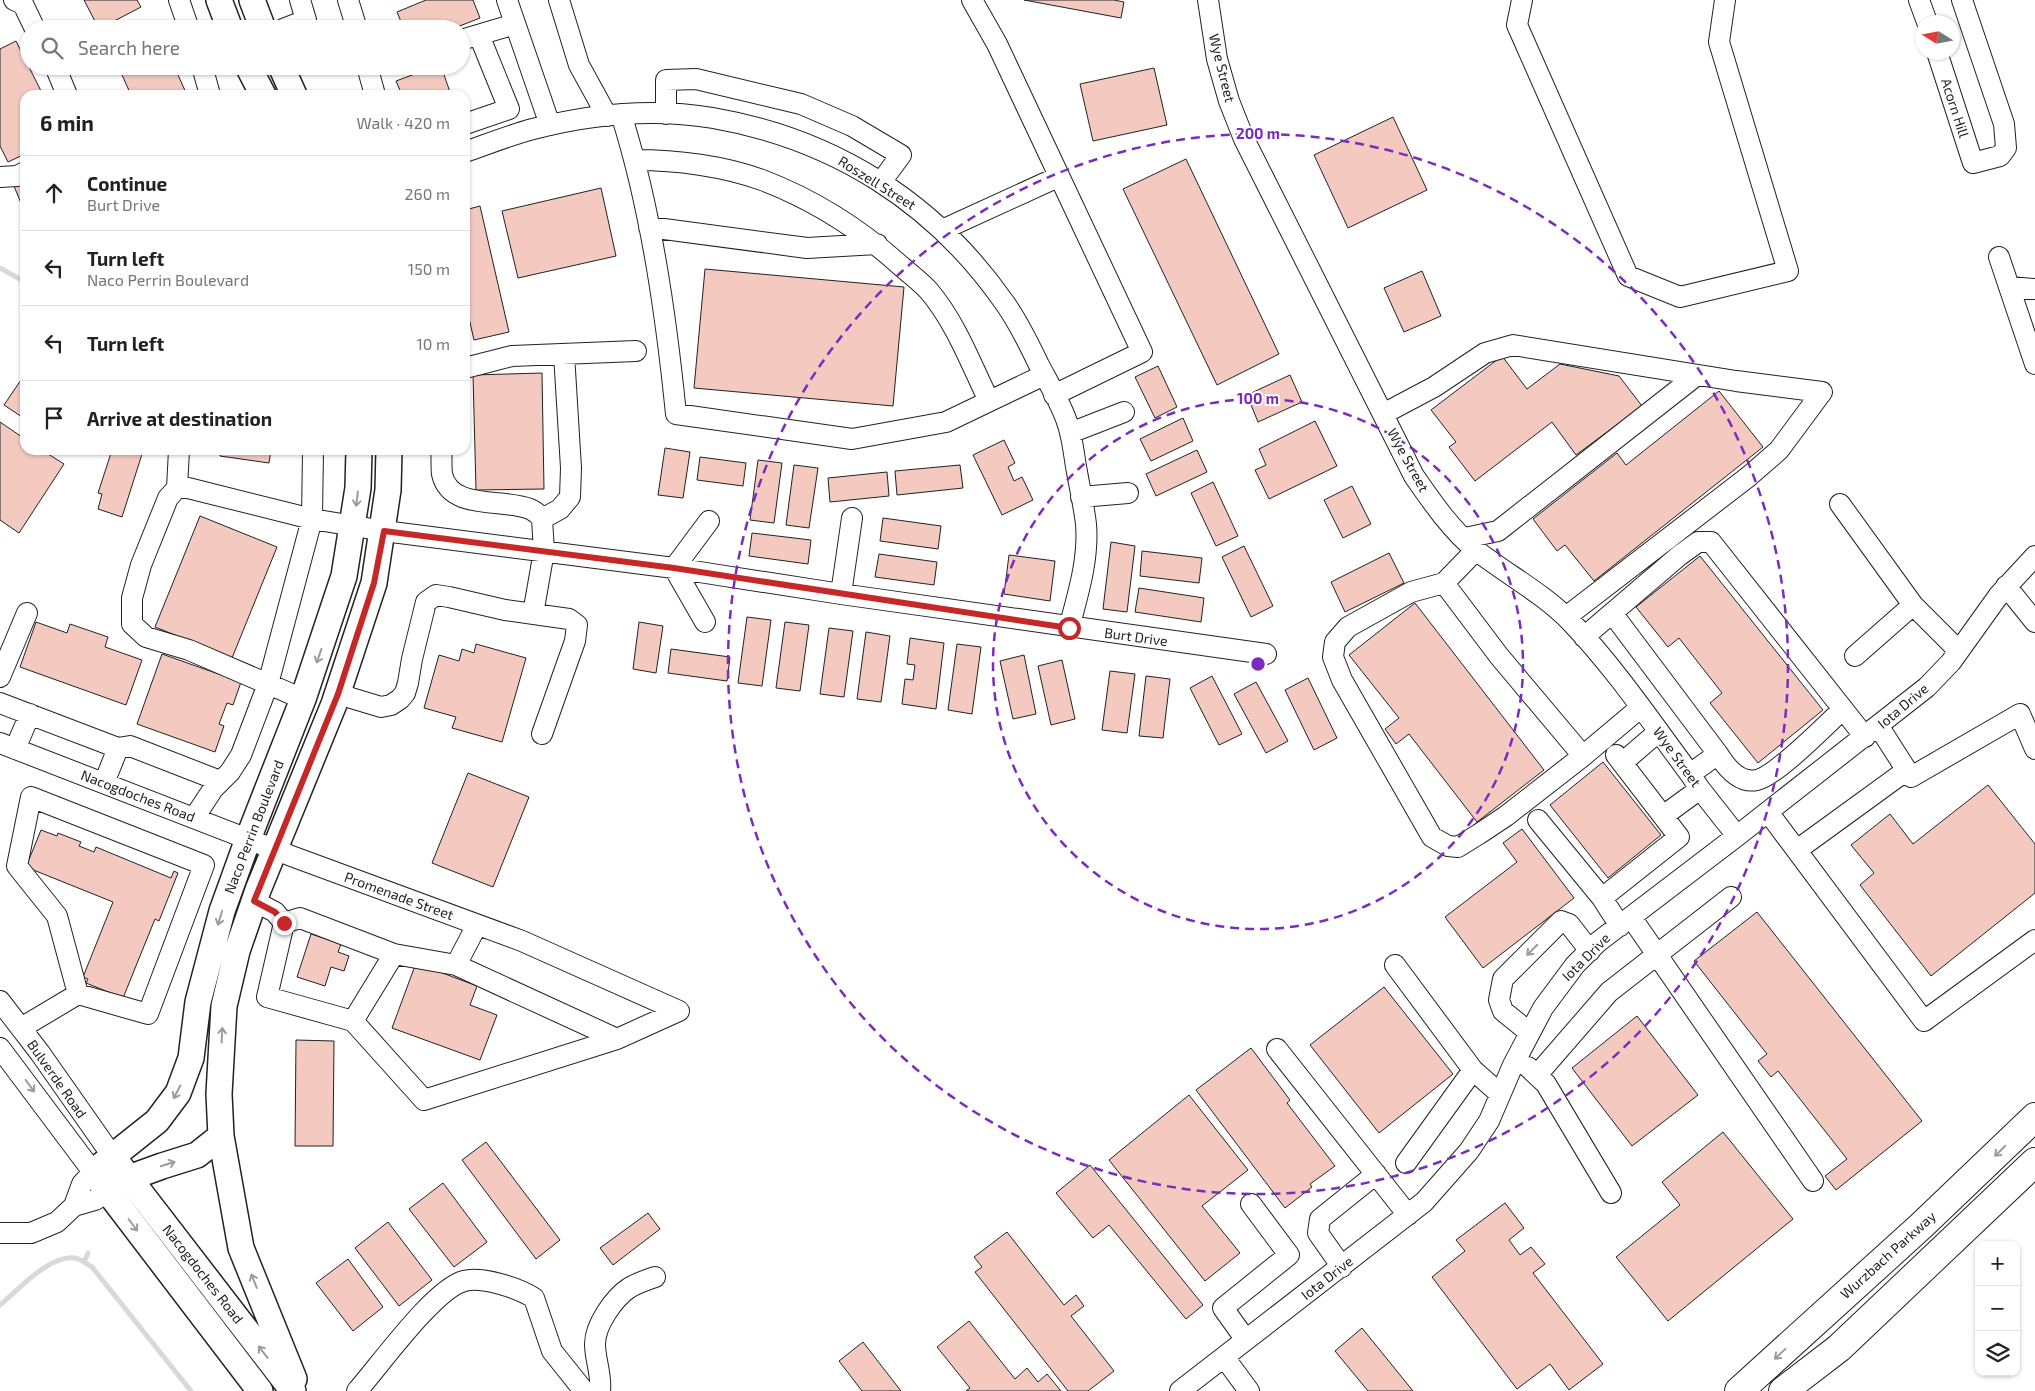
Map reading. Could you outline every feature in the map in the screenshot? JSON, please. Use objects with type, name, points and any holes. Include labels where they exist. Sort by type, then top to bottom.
[{"type":"highway","name":"Wurzbach Parkway","points":[[1739,1391],[1922,1226],[2035,1116]]},
{"type":"highway","points":[[1783,1391],[1839,1348],[2035,1162]]},
{"type":"highway","points":[[1813,1391],[1862,1344],[1977,1219]]},
{"type":"main road","points":[[219,0],[227,20]]},
{"type":"main road","points":[[252,0],[260,20]]},
{"type":"main road","points":[[252,75],[260,90]]},
{"type":"main road","points":[[285,75],[292,90]]},
{"type":"main road","name":"Naco Perrin Boulevard","points":[[93,1172],[158,1121],[178,1093],[191,1058],[198,1002],[208,961],[248,839],[304,699],[344,576],[358,488],[359,455]]},
{"type":"main road","name":"Naco Perrin Boulevard","points":[[299,1391],[241,1248],[221,1136],[219,1094],[224,1006],[237,950],[254,901],[338,694],[374,583],[384,531],[389,455]]},
{"type":"main road","points":[[108,1192],[129,1178],[197,1155],[221,1136]]},
{"type":"main road","name":"Nacogdoches Road","points":[[113,1158],[293,1391]]},
{"type":"main road","name":"Nacogdoches Road","points":[[93,1172],[260,1391]]},
{"type":"street","points":[[14,0],[22,4],[30,20]]},
{"type":"street","points":[[179,0],[186,20]]},
{"type":"street","points":[[300,0],[306,20]]},
{"type":"street","points":[[348,0],[354,20]]},
{"type":"street","points":[[507,0],[550,125]]},
{"type":"street","points":[[559,0],[579,65],[614,115],[636,160],[670,352],[676,414],[852,439],[946,422],[1044,375]]},
{"type":"street","points":[[972,0],[996,44],[1142,352],[1054,395]]},
{"type":"street","name":"Wye Street","points":[[1208,0],[1217,59],[1229,101],[1244,139],[1414,476],[1433,504],[1470,544],[1545,599],[1566,617],[1602,657],[1695,782],[1738,836]]},
{"type":"street","points":[[1522,0],[1517,25],[1628,276],[1680,297],[1788,271],[1719,42],[1725,0]]},
{"type":"street","points":[[1919,0],[1924,15]]},
{"type":"street","name":"Acorn Hill","points":[[1940,60],[1974,163],[2000,156],[2006,148],[2007,137],[2004,124],[1962,0]]},
{"type":"street","points":[[470,122],[509,109],[470,37],[515,24]]},
{"type":"street","points":[[59,75],[65,90]]},
{"type":"street","points":[[204,75],[209,90]]},
{"type":"street","points":[[371,75],[374,90]]},
{"type":"street","points":[[666,114],[666,80],[696,79],[800,104],[852,126],[901,155],[881,182]]},
{"type":"street","name":"Roszell Street","points":[[470,150],[550,125],[576,119],[614,115],[666,114],[720,120],[755,127],[798,140],[840,158],[881,182],[916,207],[942,230],[979,270],[1006,304],[1068,424],[1086,525],[1083,576],[1069,628]]},
{"type":"street","points":[[636,160],[670,160],[762,180],[813,204],[877,244],[928,291],[956,332],[989,401]]},
{"type":"street","points":[[0,176],[20,174]]},
{"type":"street","points":[[942,230],[1058,176]]},
{"type":"street","points":[[649,227],[806,248],[877,244]]},
{"type":"street","points":[[1999,257],[2035,364]]},
{"type":"street","points":[[2009,287],[2035,289]]},
{"type":"street","points":[[1383,414],[1434,387],[1485,354],[1513,344],[1697,375],[1822,392],[1779,450],[1748,477],[1566,617]]},
{"type":"street","points":[[470,367],[512,356],[636,351]]},
{"type":"street","points":[[542,518],[560,509],[570,497],[571,468],[564,354]]},
{"type":"street","points":[[1640,708],[1583,756],[1506,816],[1458,847],[1448,846],[1432,837],[1342,680],[1333,657],[1335,642],[1348,627],[1412,592],[1444,583],[1470,544],[1498,531],[1697,375]]},
{"type":"street","points":[[1070,433],[1124,412]]},
{"type":"street","points":[[179,455],[177,488],[168,498],[141,565],[132,598],[132,624],[146,637],[189,650],[304,699]]},
{"type":"street","points":[[194,818],[213,789],[230,772],[241,755],[268,684],[312,519],[313,455]]},
{"type":"street","points":[[441,455],[442,474],[449,490],[460,497],[508,503],[532,510],[542,518],[544,551],[534,614]]},
{"type":"street","name":"Burt Drive","points":[[177,488],[188,488],[312,519],[384,531],[674,568],[1069,628],[1266,654]]},
{"type":"street","points":[[1081,496],[1128,493]]},
{"type":"street","points":[[1840,504],[1913,605],[1959,650]]},
{"type":"street","points":[[841,594],[852,518]]},
{"type":"street","points":[[704,622],[674,568],[709,521]]},
{"type":"street","points":[[1584,637],[1698,542],[1711,542],[1843,709],[1892,746],[1911,777],[2020,714],[2035,749]]},
{"type":"street","name":"Iota Drive","points":[[1180,1391],[1424,1202],[1468,1151],[1488,1121],[1543,1008],[1560,983],[1590,951],[1625,921],[1808,782],[1927,687],[1951,662],[2006,586],[2035,556]]},
{"type":"street","points":[[1444,583],[1499,656],[1583,756]]},
{"type":"street","points":[[2006,586],[2032,612]]},
{"type":"street","points":[[338,694],[381,707],[392,705],[400,699],[405,693],[408,682],[426,602],[436,596],[569,620],[577,625],[575,642],[542,734]]},
{"type":"street","points":[[1856,656],[1913,605]]},
{"type":"street","points":[[0,677],[27,613]]},
{"type":"street","points":[[1612,613],[1718,754],[1726,768],[1747,780],[1757,780],[1767,775],[1792,757],[1843,709]]},
{"type":"street","points":[[0,703],[118,748],[130,746],[220,781]]},
{"type":"street","points":[[7,746],[30,714]]},
{"type":"street","points":[[1602,898],[1679,837],[1619,759],[1658,732]]},
{"type":"street","name":"Nacogdoches Road","points":[[7,746],[276,850]]},
{"type":"street","points":[[104,783],[118,748]]},
{"type":"street","points":[[1663,816],[1718,754]]},
{"type":"street","points":[[1792,757],[1808,782]]},
{"type":"street","points":[[1797,850],[1907,770]]},
{"type":"street","points":[[21,1028],[78,994],[148,1014],[204,865],[31,797],[17,866],[56,916],[78,994]]},
{"type":"street","points":[[1768,812],[1924,1021],[2035,940]]},
{"type":"street","points":[[1538,820],[1602,898],[1657,954],[1813,1182]]},
{"type":"street","name":"Promenade Street","points":[[276,850],[522,941],[680,1011],[617,1038]]},
{"type":"street","points":[[1636,871],[1655,898]]},
{"type":"street","points":[[1537,1075],[1609,992],[1731,897]]},
{"type":"street","points":[[254,901],[275,912],[284,923]]},
{"type":"street","points":[[284,923],[300,918],[394,954],[456,965],[617,1038]]},
{"type":"street","points":[[1530,1033],[1503,1011],[1499,1000],[1503,978],[1561,922],[1569,924],[1590,951]]},
{"type":"street","points":[[284,923],[267,997],[353,1021],[424,1100],[617,1038]]},
{"type":"street","points":[[456,965],[477,925]]},
{"type":"street","points":[[353,1021],[394,954]]},
{"type":"street","points":[[1395,965],[1474,1070],[1500,1094]]},
{"type":"street","name":"Bulverde Road","points":[[0,1001],[113,1158]]},
{"type":"street","name":"Bulverde Road","points":[[0,1048],[93,1172]]},
{"type":"street","points":[[1277,1049],[1408,1215]]},
{"type":"street","points":[[1518,1056],[1546,1084],[1611,1193]]},
{"type":"street","points":[[1406,1162],[1474,1070]]},
{"type":"street","points":[[0,1233],[31,1233],[57,1222],[74,1206],[82,1184],[93,1172]]},
{"type":"street","points":[[1342,1266],[1318,1233],[1320,1219],[1376,1174]]},
{"type":"street","points":[[74,1206],[95,1200],[108,1192]]},
{"type":"street","points":[[1246,1340],[1223,1308],[1289,1255],[1251,1204]]},
{"type":"street","points":[[600,1391],[600,1374],[595,1344],[602,1322],[620,1295],[634,1285],[655,1277]]},
{"type":"street","points":[[357,1391],[434,1300],[465,1280],[506,1285],[534,1298],[546,1338],[552,1351],[584,1391]]},
{"type":"street","points":[[1224,1357],[1249,1391]]},
{"type":"building","points":[[84,0],[137,0],[141,7],[116,20],[94,20]]},
{"type":"building","points":[[426,0],[473,0],[480,18],[470,22],[470,20],[400,20],[397,12]]},
{"type":"building","points":[[1024,0],[1114,0],[1124,2],[1121,18]]},
{"type":"building","points":[[16,41],[20,49],[20,75],[33,75],[40,90],[20,90],[20,156],[8,162],[0,146],[0,49]]},
{"type":"building","points":[[1154,68],[1167,125],[1093,141],[1080,84]]},
{"type":"building","points":[[122,75],[178,75],[185,90],[129,90]]},
{"type":"building","points":[[412,75],[444,75],[449,90],[400,90],[396,81]]},
{"type":"building","points":[[1393,117],[1427,190],[1348,228],[1314,155]]},
{"type":"building","points":[[1186,159],[1279,354],[1217,385],[1123,189]]},
{"type":"building","points":[[20,184],[20,201],[14,186]]},
{"type":"building","points":[[601,188],[616,256],[518,278],[502,211]]},
{"type":"building","points":[[480,206],[509,332],[474,340],[470,323],[470,209]]},
{"type":"building","points":[[705,269],[904,287],[893,406],[694,388]]},
{"type":"building","points":[[1422,271],[1441,316],[1404,332],[1384,288]]},
{"type":"building","points":[[1502,356],[1527,389],[1560,364],[1619,376],[1642,406],[1576,455],[1552,422],[1475,481],[1449,447],[1456,442],[1431,410]]},
{"type":"building","points":[[1158,366],[1177,407],[1155,418],[1135,377]]},
{"type":"building","points":[[542,373],[544,489],[476,490],[473,375]]},
{"type":"building","points":[[1290,375],[1302,402],[1258,422],[1247,395]]},
{"type":"building","points":[[20,381],[20,416],[4,405]]},
{"type":"building","points":[[1719,391],[1763,447],[1594,581],[1565,545],[1557,551],[1533,519],[1617,453],[1626,465]]},
{"type":"building","points":[[1183,418],[1193,441],[1151,461],[1140,439]]},
{"type":"building","points":[[1315,421],[1337,466],[1269,499],[1255,470],[1266,465],[1259,449]]},
{"type":"building","points":[[0,422],[20,436],[20,455],[50,455],[64,464],[19,533],[0,520]]},
{"type":"building","points":[[1004,440],[1015,463],[1008,467],[1014,481],[1022,477],[1033,500],[1002,515],[973,455]]},
{"type":"building","points":[[665,448],[690,452],[683,498],[658,495]]},
{"type":"building","points":[[1197,450],[1207,472],[1156,496],[1146,474]]},
{"type":"building","points":[[110,455],[142,455],[122,517],[98,509],[102,494],[98,493]]},
{"type":"building","points":[[220,455],[270,455],[269,463]]},
{"type":"building","points":[[700,457],[746,463],[743,486],[697,480]]},
{"type":"building","points":[[758,460],[782,463],[774,523],[750,520]]},
{"type":"building","points":[[794,465],[818,468],[809,528],[786,525]]},
{"type":"building","points":[[960,465],[963,488],[897,495],[895,471]]},
{"type":"building","points":[[887,472],[889,496],[830,502],[828,478]]},
{"type":"building","points":[[1213,482],[1238,536],[1216,546],[1191,493]]},
{"type":"building","points":[[1352,486],[1371,524],[1343,538],[1324,500]]},
{"type":"building","points":[[200,516],[277,547],[232,658],[155,627]]},
{"type":"building","points":[[883,518],[941,526],[938,549],[880,541]]},
{"type":"building","points":[[752,533],[811,540],[808,564],[749,556]]},
{"type":"building","points":[[1111,542],[1135,546],[1127,612],[1103,609]]},
{"type":"building","points":[[1244,546],[1273,606],[1251,617],[1222,557]]},
{"type":"building","points":[[1142,551],[1202,558],[1199,583],[1140,576]]},
{"type":"building","points":[[1389,553],[1404,583],[1345,612],[1331,582]]},
{"type":"building","points":[[879,554],[937,562],[934,585],[875,577]]},
{"type":"building","points":[[1009,555],[1055,561],[1050,601],[1004,594]]},
{"type":"building","points":[[1700,556],[1823,710],[1758,763],[1710,703],[1722,693],[1679,638],[1668,647],[1636,607]]},
{"type":"building","points":[[1139,588],[1204,598],[1201,622],[1135,612]]},
{"type":"building","points":[[1415,603],[1544,770],[1477,822],[1409,734],[1396,744],[1385,729],[1399,718],[1349,655]]},
{"type":"building","points":[[747,617],[771,620],[762,686],[738,683]]},
{"type":"building","points":[[36,622],[67,633],[70,624],[108,637],[105,647],[142,660],[126,705],[20,667]]},
{"type":"building","points":[[639,622],[663,626],[656,673],[633,669]]},
{"type":"building","points":[[785,622],[809,625],[800,691],[776,688]]},
{"type":"building","points":[[829,628],[853,631],[844,697],[820,694]]},
{"type":"building","points":[[866,632],[890,636],[881,702],[857,699]]},
{"type":"building","points":[[910,638],[944,643],[936,709],[902,704],[905,679],[913,680],[915,665],[907,664]]},
{"type":"building","points":[[476,644],[526,658],[502,742],[452,728],[456,717],[424,708],[439,655],[459,661],[462,649],[474,653]]},
{"type":"building","points":[[957,644],[981,647],[972,714],[948,710]]},
{"type":"building","points":[[671,649],[730,657],[727,681],[668,673]]},
{"type":"building","points":[[162,654],[241,682],[233,705],[227,703],[219,724],[224,726],[215,752],[137,724]]},
{"type":"building","points":[[1024,655],[1036,714],[1013,719],[1000,661]]},
{"type":"building","points":[[1062,660],[1075,719],[1051,725],[1038,666]]},
{"type":"building","points":[[1110,671],[1135,674],[1127,733],[1102,730]]},
{"type":"building","points":[[1146,676],[1170,679],[1163,738],[1139,736]]},
{"type":"building","points":[[1212,676],[1242,734],[1219,745],[1190,688]]},
{"type":"building","points":[[1308,678],[1337,738],[1314,750],[1285,690]]},
{"type":"building","points":[[1256,682],[1288,741],[1266,753],[1234,694]]},
{"type":"building","points":[[1603,762],[1661,835],[1608,878],[1550,805]]},
{"type":"building","points":[[468,773],[529,797],[493,887],[432,863]]},
{"type":"building","points":[[1988,785],[2035,844],[2035,893],[1931,976],[1860,885],[1874,873],[1851,845],[1890,814],[1913,844]]},
{"type":"building","points":[[1522,829],[1574,898],[1483,968],[1445,917],[1517,862],[1503,843]]},
{"type":"building","points":[[41,830],[57,836],[58,833],[81,842],[79,846],[94,852],[96,847],[171,878],[174,871],[178,873],[159,921],[155,919],[123,998],[86,983],[88,979],[83,977],[113,902],[26,867]]},
{"type":"building","points":[[1757,912],[1922,1121],[1836,1190],[1825,1176],[1847,1159],[1778,1071],[1771,1077],[1758,1061],[1767,1054],[1694,961]]},
{"type":"building","points":[[311,934],[341,944],[338,952],[349,956],[344,971],[331,967],[325,986],[297,977]]},
{"type":"building","points":[[416,963],[477,986],[470,1005],[497,1015],[480,1060],[392,1028]]},
{"type":"building","points":[[1384,987],[1453,1074],[1379,1133],[1310,1045]]},
{"type":"building","points":[[1637,1016],[1698,1095],[1632,1146],[1572,1068]]},
{"type":"building","points":[[296,1040],[334,1041],[333,1146],[295,1146]]},
{"type":"building","points":[[1251,1048],[1290,1100],[1287,1103],[1335,1166],[1310,1184],[1312,1187],[1285,1208],[1196,1090]]},
{"type":"building","points":[[1189,1095],[1248,1170],[1202,1206],[1240,1253],[1205,1281],[1109,1160]]},
{"type":"building","points":[[1723,1132],[1793,1219],[1668,1321],[1616,1257],[1680,1205],[1662,1182]]},
{"type":"building","points":[[486,1142],[560,1240],[536,1259],[462,1160]]},
{"type":"building","points":[[1090,1165],[1203,1305],[1186,1319],[1109,1225],[1093,1238],[1056,1193]]},
{"type":"building","points":[[443,1183],[487,1242],[454,1267],[409,1209]]},
{"type":"building","points":[[1505,1203],[1524,1228],[1509,1240],[1520,1255],[1531,1247],[1545,1264],[1533,1273],[1603,1364],[1569,1390],[1550,1364],[1517,1389],[1432,1277],[1465,1251],[1456,1240]]},
{"type":"building","points":[[648,1213],[660,1229],[613,1265],[600,1248]]},
{"type":"building","points":[[388,1222],[432,1280],[399,1306],[355,1248]]},
{"type":"building","points":[[1007,1232],[1064,1305],[1076,1295],[1084,1306],[1071,1316],[1114,1371],[1088,1391],[1068,1391],[975,1272],[982,1267],[974,1257]]},
{"type":"building","points":[[348,1259],[383,1307],[353,1331],[316,1283]]},
{"type":"building","points":[[969,1321],[1015,1379],[1027,1368],[1038,1382],[1047,1374],[1061,1391],[966,1391],[970,1388],[937,1347]]},
{"type":"building","points":[[1362,1328],[1413,1391],[1368,1391],[1335,1351]]},
{"type":"building","points":[[863,1342],[901,1391],[862,1391],[839,1361]]},
{"type":"waterway","points":[[0,268],[20,279]]},
{"type":"waterway","points":[[84,1262],[88,1253]]},
{"type":"waterway","points":[[0,1305],[45,1267],[65,1258],[79,1259],[92,1267],[191,1391]]},
{"type":"route","points":[[284,923],[275,912],[254,901],[338,694],[374,583],[384,531],[674,568],[1069,628]]}]
